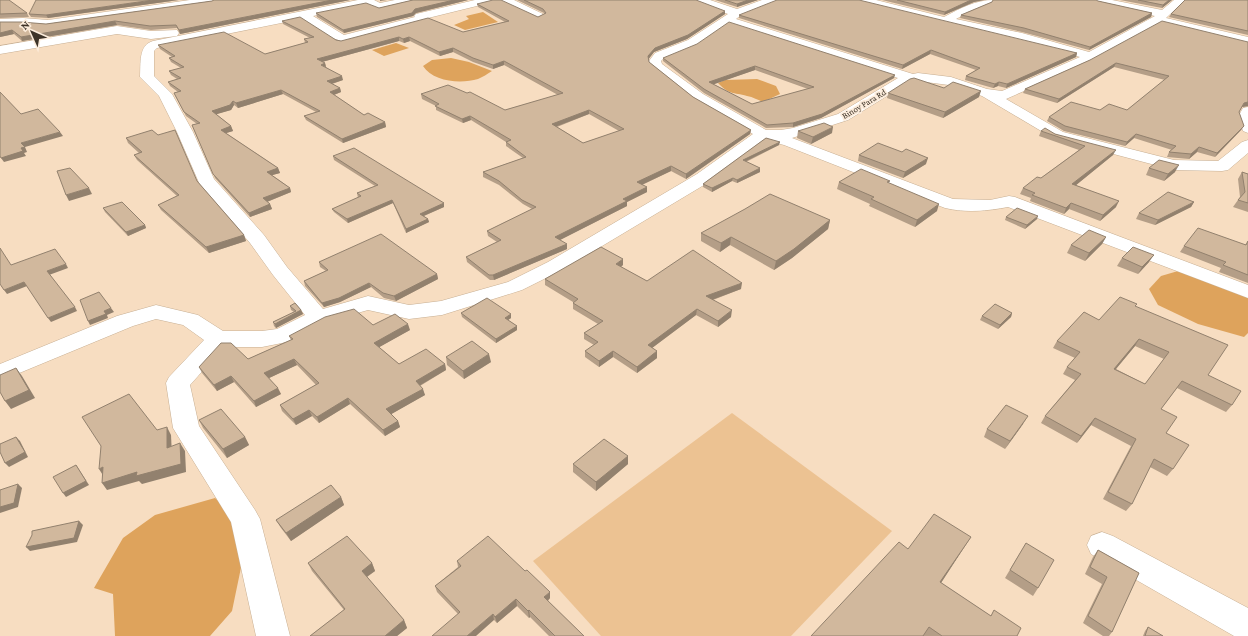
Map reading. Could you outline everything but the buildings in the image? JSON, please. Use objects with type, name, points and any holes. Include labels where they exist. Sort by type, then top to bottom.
[{"type":"street","points":[[0,22],[23,21],[48,23],[213,0]]},
{"type":"street","points":[[318,317],[280,271],[257,239],[206,181],[185,132],[165,94],[147,77],[148,50],[153,45],[220,33],[368,1],[379,6],[409,0]]},
{"type":"street","points":[[303,15],[342,39],[423,19],[420,16],[489,0]]},
{"type":"street","points":[[506,0],[538,16]]},
{"type":"street","points":[[700,0],[732,17],[912,78]]},
{"type":"street","name":"Binoy Para Rd","points":[[772,0],[732,17],[692,43],[659,56],[655,61],[656,66],[698,97],[763,134],[781,135],[796,132],[842,117],[904,80],[912,78],[918,77],[950,81],[985,93],[1004,95],[1091,56],[1161,16],[1180,0]]},
{"type":"street","points":[[863,0],[945,21],[1022,37],[1091,56]]},
{"type":"street","points":[[945,21],[972,6],[977,6],[989,0]]},
{"type":"street","points":[[1097,0],[1161,16],[1248,41]]},
{"type":"street","points":[[104,16],[117,30]]},
{"type":"street","points":[[0,50],[117,30],[151,35],[215,30],[220,33]]},
{"type":"street","points":[[985,93],[1058,135],[1174,165],[1222,166],[1248,145]]},
{"type":"street","points":[[1248,111],[1245,117],[1248,128]]},
{"type":"street","points":[[0,373],[125,321],[156,312],[190,320],[218,339],[262,339],[282,336],[318,317],[368,303],[409,312],[442,308],[488,295],[515,286],[555,266],[703,178],[763,134],[790,142],[951,204],[990,205],[1009,201],[1248,292]]},
{"type":"street","points":[[218,339],[178,384],[186,428],[245,519],[273,636]]},
{"type":"street","points":[[1102,545],[1248,626]]},
{"type":"shaded area","points":[[483,12],[498,22],[465,30],[454,25],[469,19],[466,16]]},
{"type":"shaded area","points":[[396,43],[409,48],[384,56],[372,50]]},
{"type":"shaded area","points":[[451,58],[469,62],[492,71],[478,79],[471,81],[456,81],[433,75],[423,66],[432,60]]},
{"type":"shaded area","points":[[757,79],[776,86],[780,94],[763,102],[728,91],[718,83],[725,80]]},
{"type":"shaded area","points":[[1178,271],[1248,297],[1248,333],[1244,337],[1198,324],[1158,305],[1149,289],[1161,276]]},
{"type":"shaded area","points":[[732,413],[892,531],[791,636],[601,636],[533,561]]},
{"type":"shaded area","points":[[215,498],[235,515],[243,558],[232,611],[210,636],[115,636],[113,594],[94,588],[123,538],[155,515]]}]
